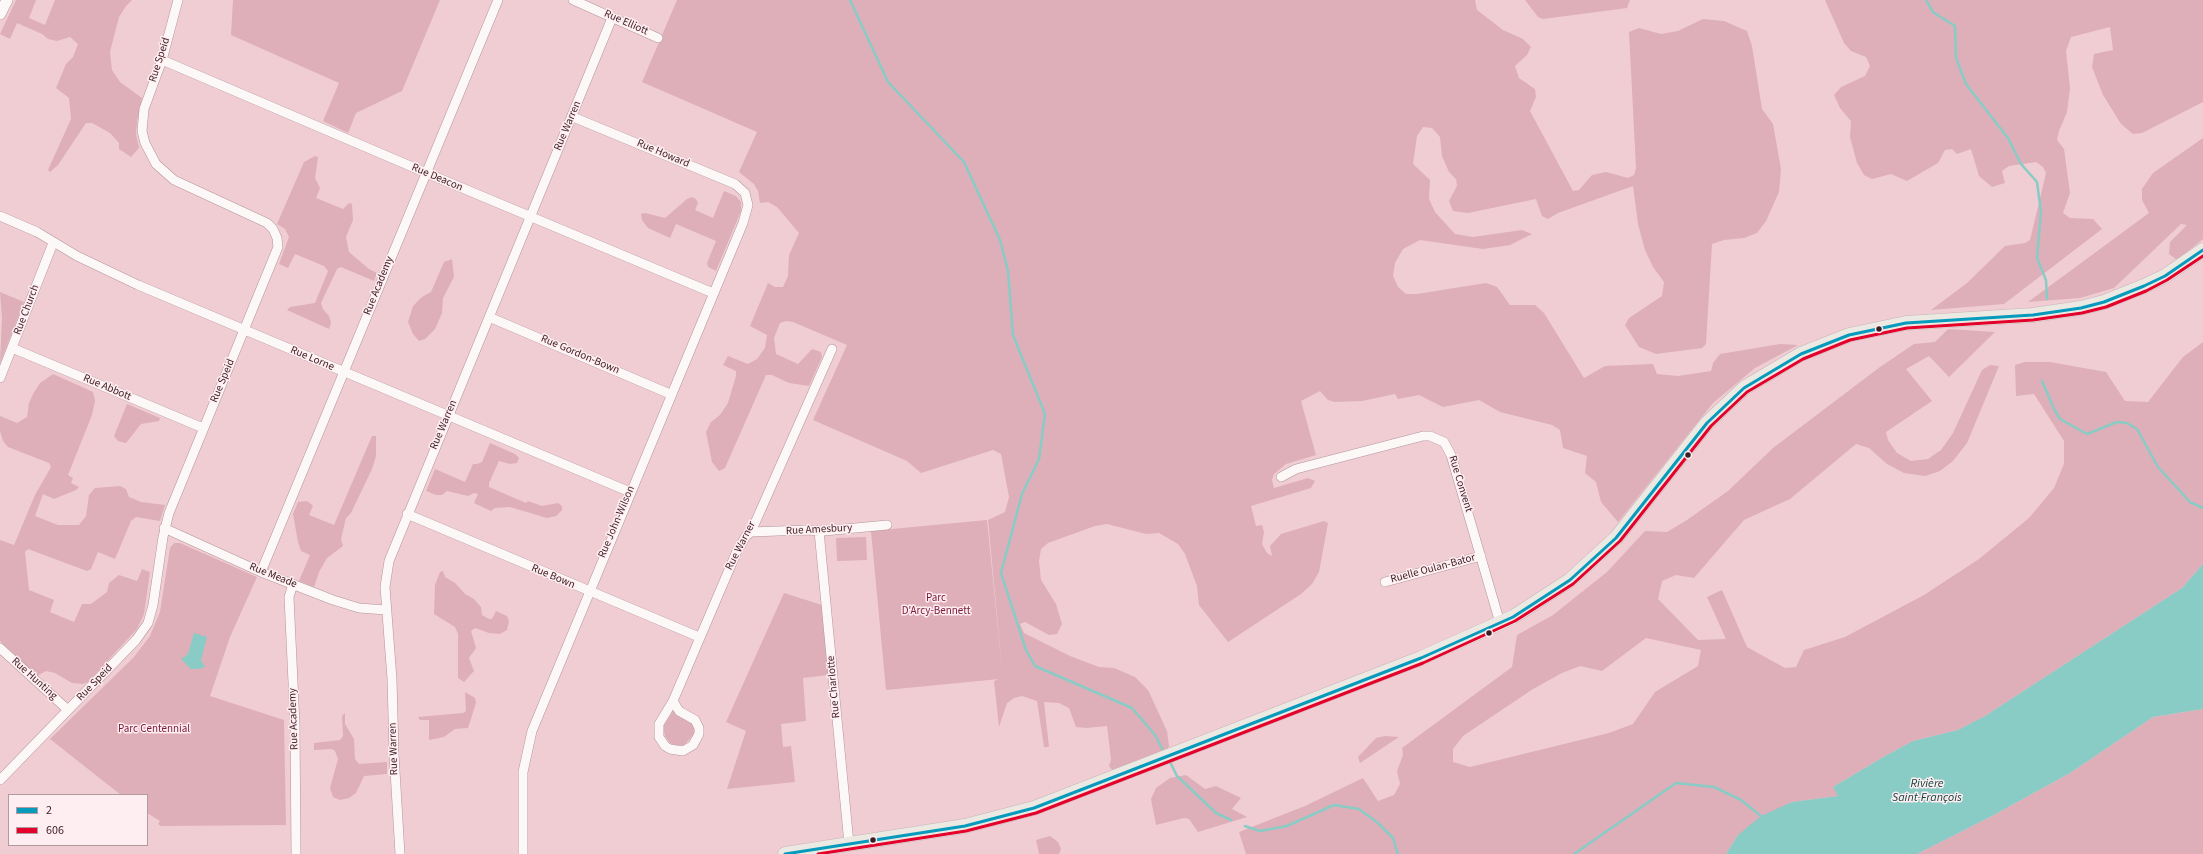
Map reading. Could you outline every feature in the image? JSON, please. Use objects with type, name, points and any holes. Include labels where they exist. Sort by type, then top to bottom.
[{"type":"main road","points":[[785,854],[965,826],[1034,808],[1386,672],[1500,623],[1555,592],[1596,558],[1630,521],[1695,436],[1724,406],[1761,376],[1816,348],[1867,330],[1906,323],[2033,315],[2089,306],[2144,286],[2165,276],[2203,250]]},
{"type":"street","points":[[0,14],[7,0]]},
{"type":"street","name":"Rue Speid","points":[[0,780],[136,640],[148,623],[154,605],[164,528],[203,428],[275,257],[277,238],[273,229],[267,223],[184,186],[164,173],[156,164],[145,143],[142,120],[147,98],[162,60],[178,0]]},
{"type":"street","name":"Rue Academy","points":[[261,572],[498,0]]},
{"type":"street","name":"Rue Elliott","points":[[573,0],[658,38]]},
{"type":"street","name":"Rue Warren","points":[[400,854],[394,754],[392,679],[386,610],[385,587],[387,567],[407,514],[530,216],[573,117],[612,18]]},
{"type":"street","name":"Rue Deacon","points":[[162,60],[426,173],[713,293]]},
{"type":"street","name":"Rue Howard","points":[[573,117],[735,184],[742,188],[747,199]]},
{"type":"street","name":"Rue John-Wilson","points":[[523,854],[522,786],[527,745],[537,717],[670,394],[747,214],[747,199]]},
{"type":"street","name":"Rue Lorne","points":[[0,216],[37,232],[53,243],[125,279],[630,492]]},
{"type":"street","name":"Rue Church","points":[[0,378],[53,243]]},
{"type":"street","name":"Rue Gordon-Bown","points":[[489,317],[670,394]]},
{"type":"street","name":"Rue Abbott","points":[[12,348],[203,428]]},
{"type":"street","name":"Rue Warner","points":[[673,701],[679,711],[695,720],[699,728],[699,734],[693,745],[683,751],[670,749],[665,746],[659,737],[659,724],[673,701],[699,637],[737,551],[746,536],[751,532],[832,349]]},
{"type":"street","name":"Rue Convent","points":[[1281,476],[1291,471],[1416,437],[1430,436],[1438,438],[1444,442],[1451,454],[1500,623]]},
{"type":"street","name":"Rue Bown","points":[[407,514],[588,592],[699,637]]},
{"type":"street","name":"Rue Amesbury","points":[[751,532],[820,531],[887,525]]},
{"type":"street","name":"Rue Meade","points":[[164,528],[261,572],[350,606],[370,610],[386,610]]},
{"type":"street","name":"Rue Charlotte","points":[[820,531],[849,844]]},
{"type":"street","name":"Ruelle Oulan-Bator","points":[[1385,582],[1481,556]]},
{"type":"street","name":"Rue Academy","points":[[293,584],[289,597],[296,725],[296,854]]},
{"type":"street","name":"Rue Hunting","points":[[0,648],[68,710]]},
{"type":"green space","points":[[16,0],[36,0],[29,18],[45,25],[55,0],[132,0],[119,17],[110,52],[112,70],[120,82],[142,98],[136,134],[139,148],[131,157],[119,149],[119,143],[110,133],[92,123],[86,123],[58,165],[50,172],[48,170],[71,119],[69,98],[56,88],[66,64],[73,57],[78,44],[70,37],[57,41],[48,39],[42,34],[17,23],[10,39],[0,34]]},
{"type":"green space","points":[[233,0],[440,0],[402,91],[356,113],[348,133],[323,121],[339,83],[231,35]]},
{"type":"green space","name":"Parc D'Arcy-Bennett","points":[[677,0],[1475,0],[1477,10],[1503,30],[1523,39],[1531,47],[1527,55],[1515,66],[1519,78],[1535,89],[1536,97],[1530,111],[1573,191],[1579,190],[1592,175],[1606,172],[1628,178],[1634,175],[1636,168],[1629,32],[1639,28],[1661,34],[1678,31],[1703,19],[1724,21],[1747,31],[1752,46],[1762,109],[1773,124],[1781,169],[1779,192],[1766,221],[1757,233],[1744,238],[1724,240],[1712,244],[1706,344],[1702,348],[1656,354],[1639,347],[1625,325],[1629,318],[1662,296],[1664,282],[1653,267],[1645,250],[1638,224],[1633,186],[1558,213],[1548,219],[1542,216],[1536,199],[1468,213],[1453,211],[1449,201],[1457,186],[1456,179],[1449,172],[1442,156],[1440,137],[1432,128],[1423,127],[1417,136],[1413,164],[1430,180],[1429,199],[1435,212],[1455,234],[1473,237],[1522,230],[1532,234],[1510,245],[1483,249],[1420,240],[1403,249],[1395,263],[1393,276],[1398,287],[1406,294],[1417,294],[1486,283],[1497,287],[1510,305],[1535,305],[1544,313],[1584,378],[1605,366],[1653,364],[1657,374],[1678,376],[1711,371],[1713,363],[1720,354],[1780,344],[1798,345],[1755,368],[1713,403],[1618,522],[1601,502],[1596,482],[1585,473],[1587,456],[1563,448],[1560,430],[1552,425],[1500,412],[1479,400],[1443,407],[1419,395],[1398,399],[1395,394],[1362,401],[1335,402],[1328,400],[1320,391],[1301,401],[1316,455],[1286,464],[1274,474],[1272,480],[1274,488],[1308,478],[1315,481],[1311,488],[1251,506],[1256,526],[1262,525],[1264,532],[1262,544],[1267,553],[1272,556],[1270,546],[1281,534],[1324,521],[1328,523],[1319,572],[1312,584],[1301,594],[1228,642],[1199,605],[1197,586],[1185,554],[1178,544],[1159,533],[1146,534],[1107,524],[1095,526],[1048,543],[1041,549],[1039,561],[1041,580],[1056,604],[1062,624],[1057,634],[1049,635],[1025,622],[1020,624],[1024,633],[1070,656],[1099,667],[1114,668],[1135,677],[1148,690],[1167,731],[1169,746],[1167,751],[1113,771],[1109,766],[1111,759],[1107,726],[1087,728],[1076,727],[1069,708],[1059,703],[1044,702],[1049,747],[1044,747],[1037,701],[1022,696],[1014,698],[1007,703],[999,727],[994,681],[999,679],[886,690],[871,531],[987,520],[1003,679],[988,520],[1005,512],[1009,497],[1001,454],[993,450],[921,473],[907,461],[813,420],[847,345],[793,322],[786,321],[780,323],[774,338],[776,354],[798,364],[812,349],[821,352],[822,357],[809,386],[789,383],[772,375],[766,375],[725,468],[719,471],[712,462],[706,432],[711,422],[720,415],[728,403],[736,376],[736,371],[723,365],[728,356],[748,364],[757,359],[765,348],[767,335],[750,326],[768,283],[775,287],[783,287],[788,276],[789,255],[799,233],[777,207],[768,202],[760,203],[758,191],[754,184],[739,172],[757,132],[642,82]]},
{"type":"green space","points":[[1525,0],[1630,0],[1627,8],[1543,19],[1538,17]]},
{"type":"green space","points":[[1825,0],[2203,0],[2203,102],[2142,133],[2133,134],[2121,124],[2103,95],[2092,67],[2094,54],[2113,50],[2110,27],[2071,37],[2066,51],[2070,88],[2067,112],[2057,140],[2064,149],[2070,193],[2063,213],[2070,218],[2093,219],[2102,229],[2004,304],[1931,310],[1967,283],[2005,246],[2025,243],[2030,240],[2046,173],[2043,167],[2036,162],[2009,166],[2002,171],[2005,183],[1992,187],[1979,176],[1971,149],[1957,154],[1952,149],[1945,150],[1938,163],[1907,181],[1891,174],[1872,179],[1864,175],[1857,163],[1850,137],[1851,121],[1840,108],[1834,95],[1841,87],[1865,76],[1870,66],[1866,57],[1851,51],[1844,43]]},
{"type":"green space","points":[[2203,138],[2203,239],[2177,260],[2169,254],[2170,242],[2187,225],[2181,224],[2114,288],[2080,298],[2028,302],[2149,213],[2142,200],[2142,189],[2153,173]]},
{"type":"green space","points":[[315,156],[318,157],[315,178],[320,188],[316,198],[343,209],[349,203],[352,204],[353,220],[346,237],[349,252],[369,269],[377,273],[374,281],[341,267],[337,269],[321,303],[323,309],[329,316],[331,323],[329,329],[287,310],[290,307],[315,303],[328,271],[324,266],[295,254],[288,268],[279,264],[289,237],[285,229],[277,224],[304,162]]},
{"type":"green space","points":[[724,191],[736,196],[741,202],[741,211],[716,271],[708,267],[707,263],[716,241],[676,224],[670,238],[648,228],[642,220],[641,214],[645,213],[665,218],[687,199],[692,197],[696,199],[698,203],[695,210],[713,218]]},
{"type":"green space","points":[[452,259],[454,277],[443,298],[442,313],[435,329],[425,339],[419,341],[413,334],[408,322],[413,306],[422,297],[431,292],[444,262]]},
{"type":"green space","points":[[0,292],[24,302],[0,363],[2,318]]},
{"type":"green space","points":[[1948,329],[1995,332],[1949,377],[1929,356],[1906,369],[1932,401],[1886,432],[1888,440],[1897,453],[1911,461],[1928,459],[1941,450],[1953,433],[1982,370],[1990,365],[1999,366],[1967,443],[1953,461],[1940,471],[1925,476],[1904,473],[1887,464],[1869,448],[1856,444],[1790,499],[1744,520],[1694,578],[1676,575],[1662,581],[1658,599],[1698,640],[1726,639],[1707,597],[1722,590],[1747,647],[1785,668],[1796,667],[1804,650],[1845,637],[1924,595],[1979,559],[2029,518],[2054,488],[2064,464],[2064,441],[2034,394],[2016,396],[2015,365],[2025,362],[2050,362],[2106,372],[2125,401],[2148,402],[2183,357],[2203,342],[2203,564],[2182,588],[1985,716],[1958,730],[1913,741],[1885,756],[1833,787],[1839,796],[1792,802],[1738,835],[1726,854],[1246,854],[1239,832],[1305,806],[1363,778],[1378,801],[1394,795],[1400,784],[1397,771],[1403,755],[1402,748],[1512,667],[1517,635],[1553,615],[1607,572],[1645,531],[1667,532],[1687,520],[1728,491],[1773,448],[1880,367],[1914,344],[1935,342]],"holes":[[[1646,638],[1701,650],[1698,666],[1655,692],[1633,724],[1609,733],[1470,767],[1453,762],[1453,749],[1463,736],[1533,689],[1562,673],[1580,666],[1602,671]]]},
{"type":"green space","points":[[53,374],[93,392],[95,401],[92,415],[68,475],[73,478],[71,483],[79,487],[76,490],[54,499],[43,494],[35,516],[58,525],[79,525],[86,516],[89,495],[95,488],[120,486],[126,489],[129,497],[141,502],[165,505],[160,521],[136,517],[131,521],[115,559],[98,552],[91,569],[87,571],[28,549],[25,552],[29,590],[54,600],[50,612],[74,622],[82,604],[91,604],[107,592],[109,583],[119,575],[137,581],[142,569],[150,572],[144,614],[137,629],[88,682],[83,684],[72,683],[55,673],[46,671],[37,676],[0,641],[0,540],[14,545],[35,495],[51,467],[49,463],[8,447],[3,441],[0,431],[0,416],[17,423],[27,417],[29,403],[33,394],[40,383]]},
{"type":"green space","points":[[127,404],[160,418],[159,421],[141,424],[126,443],[118,441],[114,436]]},
{"type":"green space","points":[[372,436],[376,436],[376,456],[372,469],[351,513],[346,518],[341,539],[343,546],[327,558],[319,572],[314,587],[299,581],[310,555],[301,551],[298,542],[293,514],[298,502],[306,501],[310,503],[313,506],[309,515],[334,525]]},
{"type":"green space","points":[[490,443],[515,454],[519,458],[517,463],[510,464],[499,461],[489,483],[489,487],[526,503],[528,501],[542,506],[558,503],[562,506],[562,510],[556,516],[547,518],[510,507],[495,508],[491,511],[474,503],[478,494],[474,493],[468,496],[447,491],[442,495],[436,495],[426,491],[435,469],[465,482],[473,464],[482,462]]},
{"type":"green space","points":[[866,537],[867,560],[837,561],[836,538]]},
{"type":"green space","name":"Parc Centennial","points":[[174,543],[180,543],[257,577],[230,637],[210,696],[284,720],[286,825],[161,826],[158,824],[160,821],[148,814],[148,794],[120,794],[50,739],[134,657],[150,636],[160,612],[170,548]]},
{"type":"green space","points":[[443,571],[445,577],[455,583],[465,594],[474,599],[481,607],[482,615],[492,619],[496,611],[507,616],[509,621],[507,630],[500,634],[489,633],[475,628],[471,631],[476,648],[469,658],[474,671],[464,682],[458,678],[458,634],[455,627],[434,614],[435,585],[440,572]]},
{"type":"green space","points":[[784,593],[822,605],[828,675],[803,678],[806,721],[781,724],[783,747],[791,746],[795,782],[727,789],[746,731],[726,722]]},
{"type":"green space","points":[[465,692],[475,698],[476,703],[468,728],[455,729],[444,737],[429,740],[429,720],[420,720],[418,717],[463,713],[466,711]]},
{"type":"green space","points":[[2203,709],[2203,854],[1917,854],[1992,816],[2070,773],[2153,717]]},
{"type":"green space","points":[[673,711],[694,725],[694,734],[684,745],[675,745],[670,743],[665,736],[663,727]]},
{"type":"green space","points":[[345,713],[345,724],[354,739],[355,759],[359,764],[387,762],[387,774],[364,776],[356,793],[349,798],[340,800],[333,797],[330,788],[338,759],[335,751],[332,749],[314,750],[314,743],[340,740],[343,736],[342,716]]},
{"type":"green space","points":[[1385,736],[1399,737],[1360,763],[1358,757],[1376,738]]},
{"type":"green space","points":[[1186,775],[1205,789],[1216,786],[1241,798],[1232,809],[1247,817],[1198,832],[1189,819],[1184,818],[1156,825],[1151,799],[1156,788],[1170,778]]},
{"type":"green space","points":[[1050,836],[1058,842],[1061,849],[1059,854],[1039,854],[1036,840]]},
{"type":"water","name":"Rivière Saint-François","points":[[2203,564],[2203,709],[2153,717],[2070,773],[1992,816],[1917,854],[1726,854],[1738,835],[1761,816],[1792,802],[1838,796],[1833,787],[1885,756],[1913,741],[1958,730],[1985,716],[2182,588]]},
{"type":"water","points":[[194,633],[207,637],[201,660],[205,667],[198,669],[191,669],[181,659],[188,654]]},
{"type":"waterway","points":[[850,0],[888,82],[964,162],[1000,240],[1008,271],[1013,335],[1045,414],[1039,459],[1022,494],[1001,573],[1026,650],[1035,666],[1132,708],[1155,735],[1164,752]]},
{"type":"waterway","points":[[1926,0],[1933,12],[1955,26],[1956,58],[1966,84],[2008,138],[2021,164],[2037,182],[2041,212],[2037,258],[2046,280],[2047,299]]},
{"type":"waterway","points":[[2042,381],[2060,419],[2087,434],[2117,422],[2127,423],[2137,429],[2158,467],[2190,502],[2203,508]]},
{"type":"waterway","points":[[1169,760],[1177,776],[1216,813],[1231,820]]},
{"type":"waterway","points":[[1574,854],[1676,783],[1714,787],[1741,800],[1761,816]]},
{"type":"waterway","points":[[1245,826],[1260,831],[1287,826],[1334,805],[1359,809],[1378,823],[1393,838],[1398,854]]},
{"type":"transit line","name":"2","points":[[785,854],[965,826],[1034,808],[1421,658],[1513,617],[1570,580],[1616,538],[1707,423],[1744,388],[1801,354],[1849,335],[1906,323],[2033,315],[2081,308],[2104,302],[2144,286],[2165,276],[2203,250]]},
{"type":"transit line","name":"606","points":[[818,854],[966,831],[1036,813],[1423,663],[1515,621],[1573,584],[1620,541],[1711,426],[1747,392],[1803,359],[1850,340],[1907,328],[2033,320],[2082,313],[2106,307],[2146,291],[2167,280],[2203,256]]}]
